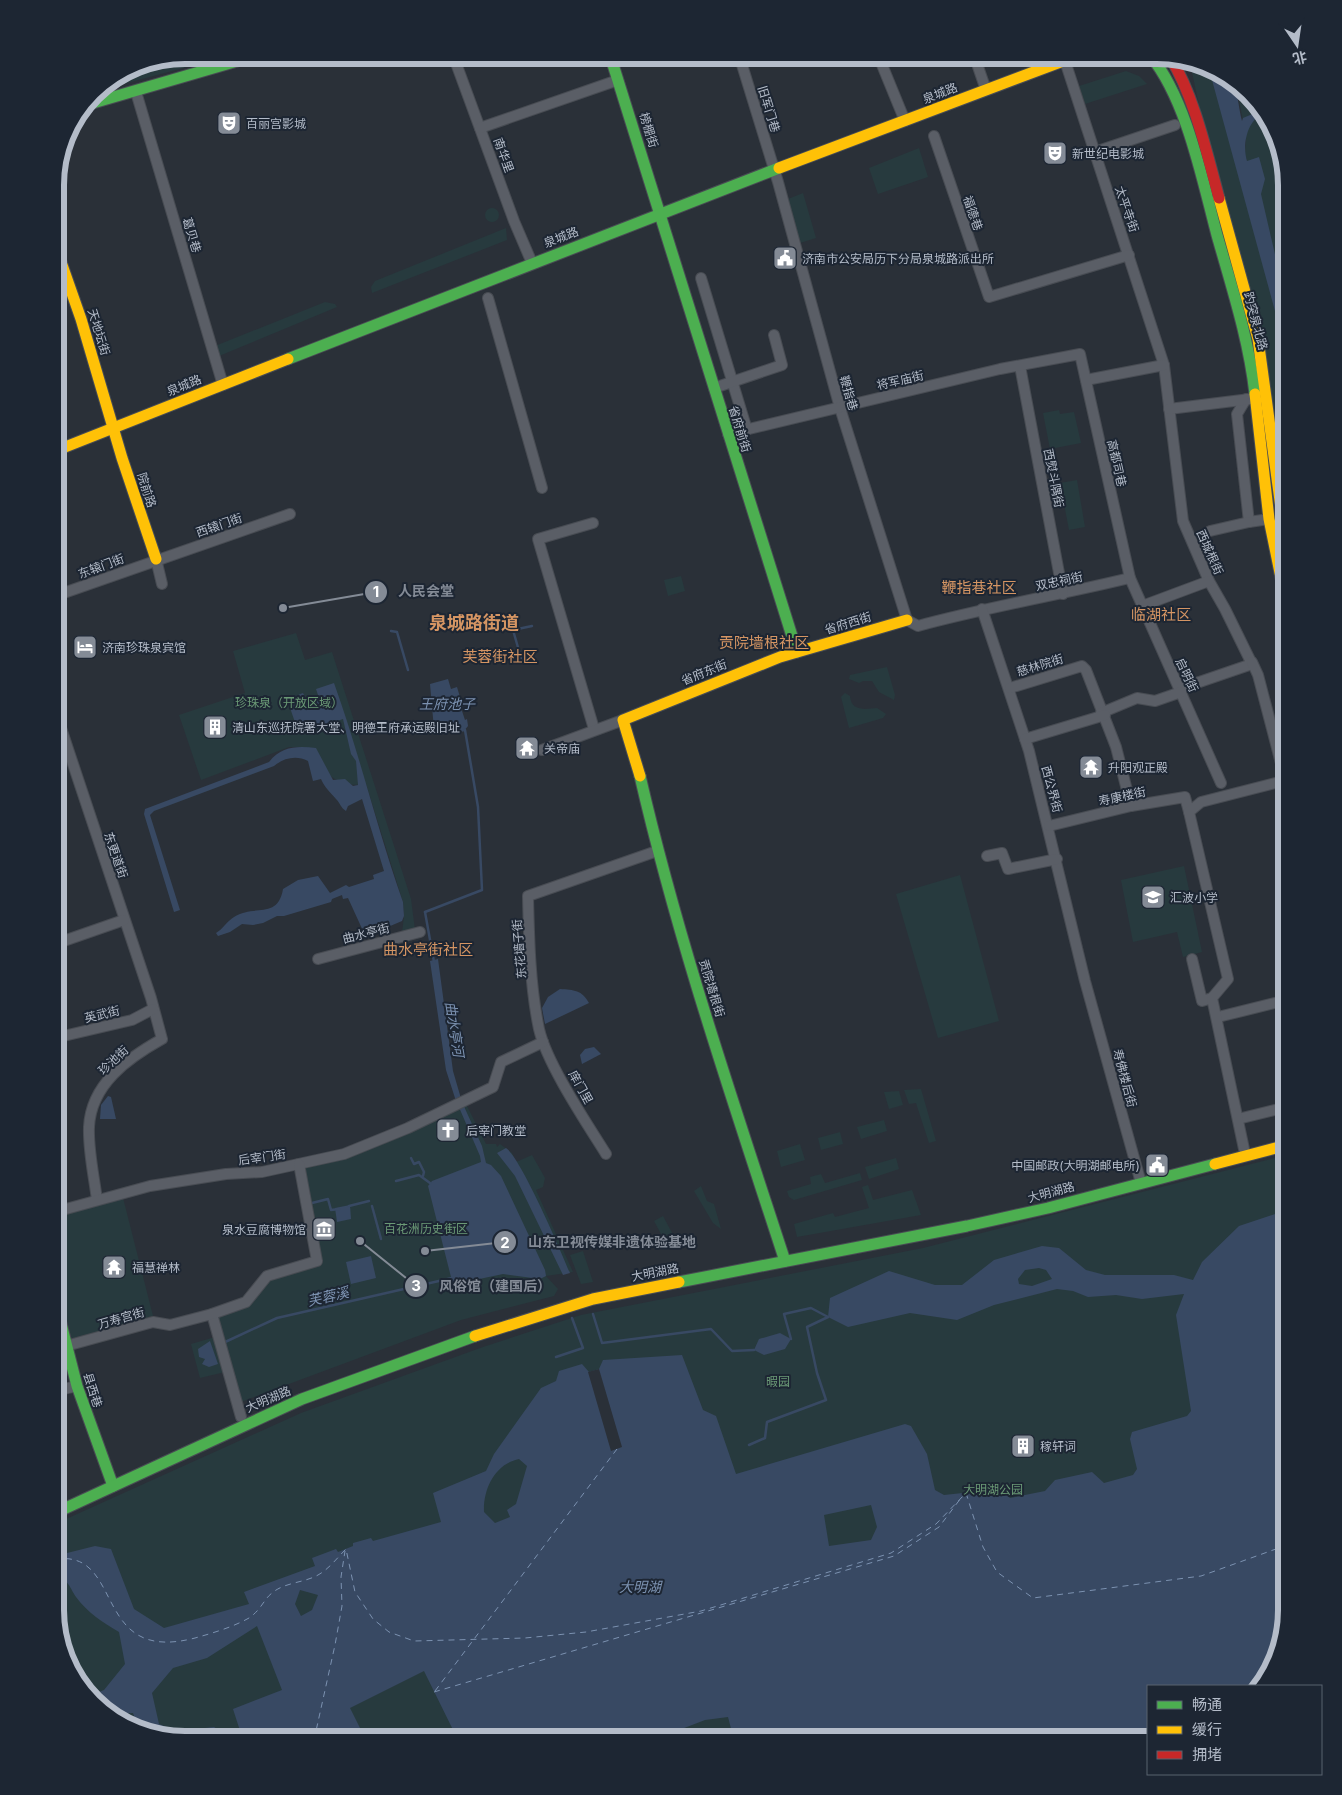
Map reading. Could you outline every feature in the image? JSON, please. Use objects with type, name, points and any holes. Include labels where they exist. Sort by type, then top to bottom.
[{"type":"main road","points":[[96,102],[228,64]]},
{"type":"main road","name":"榜棚街","points":[[613,64],[659,213]]},
{"type":"main road","name":"泉城路","points":[[64,447],[659,213],[1054,64]]},
{"type":"main road","name":"趵突泉北路","points":[[1157,64],[1163,71],[1192,140],[1252,357],[1251,399],[1269,519],[1278,564]]},
{"type":"main road","name":"趵突泉北路","points":[[1175,65],[1202,135],[1258,340],[1264,367],[1278,471]]},
{"type":"main road","name":"省府前街","points":[[659,213],[797,652]]},
{"type":"main road","name":"天地坛街","points":[[64,269],[114,428]]},
{"type":"main road","name":"院前路","points":[[114,428],[156,559]]},
{"type":"main road","points":[[1269,519],[1278,517]]},
{"type":"main road","name":"省府西街","points":[[797,652],[907,620]]},
{"type":"main road","name":"省府东街","points":[[623,720],[712,683],[797,652]]},
{"type":"main road","name":"贡院墙根街","points":[[623,720],[636,760],[657,851],[712,1033],[784,1257]]},
{"type":"main road","name":"大明湖路","points":[[1140,1179],[1278,1140]]},
{"type":"main road","name":"大明湖路","points":[[64,1501],[271,1412],[456,1342],[600,1297],[893,1235],[1278,1147]]},
{"type":"main road","name":"大明湖路","points":[[64,1508],[111,1482],[240,1417],[406,1353],[530,1310],[622,1286],[784,1257]]},
{"type":"main road","name":"县西巷","points":[[64,1338],[76,1386],[111,1482]]},
{"type":"street","name":"南华里","points":[[456,64],[514,221],[532,263]]},
{"type":"street","name":"旧军门巷","points":[[742,64],[775,170]]},
{"type":"street","points":[[882,64],[905,121]]},
{"type":"street","points":[[977,64],[986,90]]},
{"type":"street","name":"太平寺街","points":[[1066,64],[1164,365]]},
{"type":"street","points":[[480,128],[618,80]]},
{"type":"street","name":"葛贝巷","points":[[136,92],[223,385]]},
{"type":"street","points":[[1095,152],[1175,125]]},
{"type":"street","name":"福德巷","points":[[934,136],[989,297],[1129,255]]},
{"type":"street","name":"鞭指巷","points":[[775,170],[840,408],[907,620]]},
{"type":"street","points":[[701,278],[747,430]]},
{"type":"street","points":[[488,298],[542,488]]},
{"type":"street","points":[[714,388],[782,366],[774,334]]},
{"type":"street","name":"将军庙街","points":[[728,434],[1020,366],[1080,354]]},
{"type":"street","name":"高都司巷","points":[[1080,354],[1130,578]]},
{"type":"street","points":[[1086,380],[1164,365]]},
{"type":"street","name":"西城根街","points":[[1164,365],[1183,521],[1209,581],[1258,675],[1278,749]]},
{"type":"street","name":"西熨斗隅街","points":[[1020,366],[1063,594]]},
{"type":"street","points":[[1169,409],[1251,399]]},
{"type":"street","points":[[1249,522],[1237,414],[1251,399]]},
{"type":"street","name":"西辕门街","points":[[156,559],[290,514]]},
{"type":"street","points":[[1210,531],[1269,519]]},
{"type":"street","points":[[593,523],[538,539],[594,729]]},
{"type":"street","points":[[156,559],[162,584]]},
{"type":"street","name":"东辕门街","points":[[64,593],[156,559]]},
{"type":"street","name":"双忠祠街","points":[[907,620],[918,626],[982,608],[1063,594],[1130,578]]},
{"type":"street","name":"启明街","points":[[1130,578],[1220,783]]},
{"type":"street","points":[[1142,606],[1209,581]]},
{"type":"street","name":"西公界街","points":[[982,608],[1025,738],[1057,858],[1085,981]]},
{"type":"street","points":[[1025,738],[1103,714],[1138,698],[1156,701],[1252,662]]},
{"type":"street","name":"慈林院街","points":[[1010,688],[1082,666],[1086,670],[1103,714],[1131,806]]},
{"type":"street","points":[[542,750],[594,729],[623,720]]},
{"type":"street","name":"东更道街","points":[[64,737],[153,1009]]},
{"type":"street","points":[[1192,959],[1202,1000],[1212,998],[1228,979],[1189,812],[1201,802],[1278,780]]},
{"type":"street","name":"寿康楼街","points":[[1049,826],[1131,806],[1185,797],[1189,812]]},
{"type":"street","name":"东花墙子街","points":[[539,1030],[530,945],[528,896],[657,851]]},
{"type":"street","points":[[987,856],[1002,853],[1008,869],[1057,858]]},
{"type":"street","points":[[64,941],[124,920]]},
{"type":"street","name":"曲水亭街","points":[[318,958],[420,932]]},
{"type":"street","name":"寿佛楼后街","points":[[1085,981],[1140,1179]]},
{"type":"street","points":[[1212,998],[1244,1149]]},
{"type":"street","points":[[1222,1016],[1278,1002]]},
{"type":"street","name":"英武街","points":[[64,1036],[132,1020],[153,1009]]},
{"type":"street","name":"珍池街","points":[[96,1200],[89,1126],[96,1096],[116,1071],[141,1051],[162,1039],[153,1009]]},
{"type":"street","name":"庠门里","points":[[539,1030],[548,1055],[606,1154]]},
{"type":"street","name":"后宰门街","points":[[64,1209],[150,1186],[226,1174],[262,1172],[344,1154],[408,1128],[493,1086],[501,1062],[544,1042]]},
{"type":"street","points":[[1238,1119],[1278,1109]]},
{"type":"street","name":"万寿宫街","points":[[66,1346],[153,1322],[170,1325],[212,1314],[246,1302],[267,1276],[317,1261],[299,1164]]},
{"type":"street","points":[[212,1314],[240,1417]]},
{"type":"street","points":[[64,1389],[76,1386]]},
{"type":"green space","points":[[177,64],[198,64],[115,86],[146,70]]},
{"type":"green space","points":[[1191,69],[1211,76],[1225,85],[1242,154],[1278,277],[1278,476]]},
{"type":"green space","points":[[1126,71],[1139,76],[1147,84],[1085,104],[1079,86]]},
{"type":"green space","points":[[1238,95],[1248,105],[1266,131],[1276,162],[1278,177],[1278,271],[1269,231],[1245,155],[1246,136]]},
{"type":"green space","points":[[919,148],[928,177],[878,194],[869,168]]},
{"type":"green space","points":[[803,193],[816,238],[800,243],[788,199]]},
{"type":"green space","points":[[489,208],[495,208],[499,215],[495,222],[489,222],[485,218],[485,212]]},
{"type":"green space","points":[[506,228],[507,240],[372,293],[371,287],[375,281]]},
{"type":"green space","points":[[325,302],[335,304],[337,307],[219,356],[215,346]]},
{"type":"green space","points":[[1059,410],[1060,414],[1074,412],[1081,443],[1050,449],[1043,413]]},
{"type":"green space","points":[[1077,480],[1085,527],[1069,530],[1060,483]]},
{"type":"green space","points":[[681,576],[685,591],[668,596],[664,580]]},
{"type":"green space","name":"珍珠泉（开放区域）","points":[[296,633],[305,660],[332,652],[411,899],[415,930],[402,933],[403,902],[366,784],[355,785],[337,780],[329,775],[302,747],[289,747],[201,780],[179,715],[245,693],[233,651]]},
{"type":"green space","points":[[887,667],[895,695],[894,700],[879,692],[872,681],[859,683],[849,679],[850,675]]},
{"type":"green space","points":[[845,693],[850,696],[853,705],[856,707],[864,709],[877,708],[886,714],[883,718],[849,728],[841,697]]},
{"type":"green space","points":[[1184,866],[1202,952],[1183,957],[1177,932],[1133,942],[1121,880]]},
{"type":"green space","points":[[960,875],[999,1021],[938,1038],[896,894]]},
{"type":"green space","points":[[921,1089],[936,1141],[929,1143],[916,1103],[909,1104],[904,1090]]},
{"type":"green space","points":[[899,1091],[903,1105],[889,1109],[884,1092]]},
{"type":"green space","name":"百花洲历史街区","points":[[465,1102],[486,1144],[496,1144],[497,1147],[500,1144],[512,1153],[516,1162],[532,1155],[545,1178],[543,1187],[536,1190],[573,1272],[546,1276],[558,1289],[554,1296],[461,1320],[238,1403],[212,1314],[246,1302],[267,1276],[317,1261],[302,1168]]},
{"type":"green space","points":[[884,1120],[887,1131],[861,1139],[857,1127]]},
{"type":"green space","points":[[840,1132],[843,1144],[821,1150],[818,1138]]},
{"type":"green space","points":[[800,1144],[805,1160],[781,1167],[777,1151]]},
{"type":"green space","name":"大明湖公园","points":[[1278,1157],[1278,1618],[1272,1649],[1266,1664],[1252,1685],[1147,1685],[1147,1731],[177,1731],[146,1725],[118,1711],[94,1690],[76,1664],[70,1649],[65,1626],[64,1520],[301,1413],[483,1347],[581,1315],[923,1248]]},
{"type":"green space","points":[[896,1158],[899,1169],[869,1179],[865,1167]]},
{"type":"green space","points":[[860,1173],[862,1180],[794,1200],[789,1197],[787,1191],[811,1184],[810,1177],[821,1174],[825,1183]]},
{"type":"green space","points":[[868,1185],[873,1200],[912,1190],[921,1215],[797,1237],[794,1224],[833,1213],[835,1217],[869,1208],[862,1187]]},
{"type":"green space","points":[[701,1186],[707,1201],[714,1204],[721,1229],[713,1223],[694,1191]]},
{"type":"green space","points":[[123,1198],[153,1316],[70,1339],[64,1317],[64,1213]]},
{"type":"green space","points":[[663,1216],[677,1242],[668,1247],[654,1221]]},
{"type":"green space","points":[[583,1251],[593,1282],[581,1284],[570,1255]]},
{"type":"green space","points":[[215,1337],[225,1372],[200,1378],[191,1344]]},
{"type":"water","points":[[1211,76],[1237,94],[1242,121],[1243,118],[1254,113],[1258,117],[1247,133],[1245,148],[1247,161],[1259,157],[1265,179],[1261,194],[1278,267],[1278,322]]},
{"type":"water","name":"王府池子","points":[[448,679],[451,689],[457,687],[463,707],[461,708],[465,720],[467,719],[468,726],[463,732],[458,728],[434,729],[430,684]]},
{"type":"water","points":[[334,683],[403,902],[404,916],[402,921],[369,935],[364,933],[348,898],[343,899],[342,895],[332,899],[331,902],[284,916],[277,916],[263,923],[253,925],[242,924],[230,932],[218,936],[216,933],[241,913],[264,910],[276,905],[283,889],[298,880],[318,876],[330,893],[346,885],[349,887],[374,879],[373,875],[384,871],[362,799],[348,806],[346,811],[321,779],[313,781],[308,761],[295,758],[286,759],[274,766],[154,811],[150,815],[180,910],[174,912],[144,814],[145,809],[269,762],[279,753],[296,747],[316,748],[333,780],[345,779],[353,786],[358,785],[356,761],[351,754],[343,719],[299,734],[287,699],[303,693],[306,699],[318,695],[316,689]]},
{"type":"water","points":[[438,959],[453,1071],[462,1102],[482,1146],[486,1163],[491,1165],[501,1176],[545,1270],[546,1276],[540,1279],[503,1274],[451,1285],[452,1281],[428,1186],[432,1181],[481,1162],[455,1098],[446,1070],[430,961]]},
{"type":"water","points":[[560,989],[577,991],[589,1003],[545,1024],[542,1008],[548,997]]},
{"type":"water","points":[[594,1047],[601,1054],[582,1064],[580,1055],[585,1049]]},
{"type":"water","points":[[108,1096],[111,1097],[116,1119],[100,1119],[101,1105]]},
{"type":"water","points":[[506,1148],[513,1155],[530,1186],[570,1273],[563,1275],[515,1176],[497,1153]]},
{"type":"water","points":[[350,1205],[351,1219],[337,1222],[335,1208]]},
{"type":"water","name":"大明湖","points":[[1278,1213],[1278,1618],[1272,1649],[1266,1664],[1252,1685],[1147,1685],[1147,1731],[732,1731],[728,1717],[705,1720],[679,1731],[454,1731],[424,1671],[350,1708],[362,1731],[240,1731],[233,1709],[282,1690],[257,1626],[207,1658],[173,1668],[152,1693],[159,1724],[169,1728],[167,1730],[136,1721],[133,1713],[122,1713],[97,1693],[104,1690],[125,1664],[119,1632],[101,1621],[76,1597],[64,1580],[64,1554],[95,1546],[111,1549],[134,1609],[164,1628],[249,1604],[244,1592],[315,1566],[312,1558],[336,1549],[338,1552],[353,1546],[353,1543],[371,1538],[373,1541],[441,1522],[433,1493],[486,1471],[494,1454],[541,1388],[556,1381],[559,1371],[582,1364],[589,1372],[599,1369],[603,1360],[682,1355],[703,1410],[716,1416],[736,1474],[905,1424],[911,1426],[927,1454],[935,1490],[944,1495],[1000,1489],[1010,1498],[1045,1491],[1055,1480],[1092,1472],[1104,1483],[1133,1475],[1137,1469],[1130,1439],[1132,1432],[1187,1416],[1191,1411],[1176,1315],[1184,1294],[1142,1299],[1116,1295],[1088,1297],[1073,1291],[1057,1289],[994,1305],[957,1320],[910,1313],[848,1327],[828,1317],[830,1298],[889,1271],[935,1285],[962,1285],[994,1260],[1042,1246],[1059,1248],[1086,1270],[1105,1275],[1174,1275],[1193,1280],[1202,1262],[1239,1226]],"holes":[[[1039,1268],[1046,1270],[1052,1279],[1032,1286],[1019,1284],[1018,1279],[1025,1270]],[[519,1459],[527,1466],[516,1504],[507,1510],[510,1517],[495,1523],[484,1512],[488,1486],[503,1466]],[[871,1505],[877,1527],[871,1540],[829,1546],[824,1515]],[[300,1590],[318,1595],[312,1610],[301,1616],[295,1604]]]},
{"type":"water","points":[[371,1256],[376,1278],[351,1284],[346,1262]]},
{"type":"water","points":[[780,1333],[791,1339],[785,1349],[764,1355],[754,1350],[759,1339]]},
{"type":"water","points":[[210,1341],[218,1364],[209,1367],[202,1364],[205,1359],[199,1357],[198,1349]]},
{"type":"water","points":[[214,1727],[220,1731],[198,1731]]},
{"type":"pier","points":[[599,1369],[622,1447],[611,1451],[588,1372]]},
{"type":"waterway","points":[[521,658],[513,630],[532,626]]},
{"type":"waterway","points":[[391,631],[397,632],[408,670]]},
{"type":"waterway","points":[[425,912],[482,890],[478,807],[465,730]]},
{"type":"waterway","name":"曲水亭河","points":[[425,912],[434,962]]},
{"type":"waterway","points":[[411,1158],[414,1164],[419,1162],[424,1172],[423,1176]]},
{"type":"waterway","points":[[396,1181],[419,1175],[430,1183]]},
{"type":"waterway","points":[[312,1203],[328,1199],[331,1210],[339,1209]]},
{"type":"waterway","points":[[349,1206],[369,1201]]},
{"type":"waterway","points":[[372,1206],[381,1239]]},
{"type":"waterway","name":"芙蓉溪","points":[[223,1343],[277,1318],[452,1278]]},
{"type":"waterway","points":[[791,1339],[784,1314],[811,1308],[828,1317]]},
{"type":"waterway","points":[[593,1314],[602,1343],[711,1329],[732,1351],[754,1350]]},
{"type":"waterway","points":[[749,1445],[765,1438],[767,1422],[826,1400],[817,1373],[807,1327],[828,1317]]},
{"type":"waterway","points":[[556,1357],[583,1348],[572,1318]]},
{"type":"ferry route","points":[[435,1691],[617,1449]]},
{"type":"ferry route","points":[[64,1559],[86,1565],[98,1578],[127,1626],[142,1637],[164,1642],[195,1638],[223,1630],[249,1618],[269,1595],[277,1589],[307,1580],[322,1573],[346,1549],[355,1592],[373,1619],[389,1632],[414,1641],[525,1638],[586,1632],[701,1611],[891,1553],[936,1524],[966,1493],[983,1547],[997,1572],[1033,1598],[1201,1576],[1278,1548]]},
{"type":"ferry route","points":[[434,1692],[894,1556],[939,1527],[961,1498]]},
{"type":"ferry route","points":[[316,1731],[342,1606],[341,1577],[345,1551]]},
{"type":"ferry route","points":[[453,1729],[462,1731]]},
{"type":"traffic: fast","points":[[97,102],[227,64]]},
{"type":"traffic: fast","points":[[613,64],[797,652]]},
{"type":"traffic: fast","points":[[1156,64],[1174,94],[1192,141],[1249,354],[1255,394]]},
{"type":"traffic: fast","points":[[288,359],[779,168]]},
{"type":"traffic: fast","points":[[640,776],[671,899],[689,960],[726,1081],[785,1261]]},
{"type":"traffic: fast","points":[[679,1282],[967,1226],[1048,1208],[1215,1164]]},
{"type":"traffic: fast","points":[[64,1335],[77,1386],[113,1486]]},
{"type":"traffic: fast","points":[[64,1509],[302,1399],[475,1336]]},
{"type":"traffic: slow","points":[[779,168],[1055,64]]},
{"type":"traffic: slow","points":[[1219,198],[1258,339],[1278,486]]},
{"type":"traffic: slow","points":[[64,271],[81,319],[122,458],[156,559]]},
{"type":"traffic: slow","points":[[64,447],[288,359]]},
{"type":"traffic: slow","points":[[1255,394],[1269,519],[1278,563]]},
{"type":"traffic: slow","points":[[640,776],[623,720],[780,657],[907,620]]},
{"type":"traffic: slow","points":[[1215,1164],[1278,1147]]},
{"type":"traffic: slow","points":[[475,1336],[593,1299],[679,1282]]},
{"type":"traffic: jam","points":[[1175,65],[1193,107],[1219,198]]},
{"type":"place","name":"百丽宫影城","points":[[229,123]]},
{"type":"place","name":"新世纪电影城","points":[[1055,153]]},
{"type":"place","name":"济南市公安局历下分局泉城路派出所","points":[[785,258]]},
{"type":"place","name":"人民会堂","points":[[283,608]]},
{"type":"place","name":"济南珍珠泉宾馆","points":[[85,647]]},
{"type":"place","name":"清山东巡抚院署大堂、明德王府承运殿旧址","points":[[215,727]]},
{"type":"place","name":"关帝庙","points":[[527,748]]},
{"type":"place","name":"升阳观正殿","points":[[1091,767]]},
{"type":"place","name":"汇波小学","points":[[1153,897]]},
{"type":"place","name":"后宰门教堂","points":[[448,1130]]},
{"type":"place","name":"中国邮政(大明湖邮电所)","points":[[1157,1165]]},
{"type":"place","name":"泉水豆腐博物馆","points":[[324,1229]]},
{"type":"place","name":"风俗馆（建国后）","points":[[360,1241]]},
{"type":"place","name":"山东卫视传媒非遗体验基地","points":[[425,1251]]},
{"type":"place","name":"福慧禅林","points":[[114,1267]]},
{"type":"place","name":"稼轩词","points":[[1023,1446]]},
{"type":"district","name":"鞭指巷社区","points":[[979,587]]},
{"type":"district","name":"临湖社区","points":[[1161,614]]},
{"type":"district","name":"泉城路街道","points":[[474,622]]},
{"type":"district","name":"贡院墙根社区","points":[[764,642]]},
{"type":"district","name":"芙蓉街社区","points":[[500,656]]},
{"type":"district","name":"曲水亭街社区","points":[[428,949]]},
{"type":"park label","name":"暇园","points":[[778,1381]]}]
